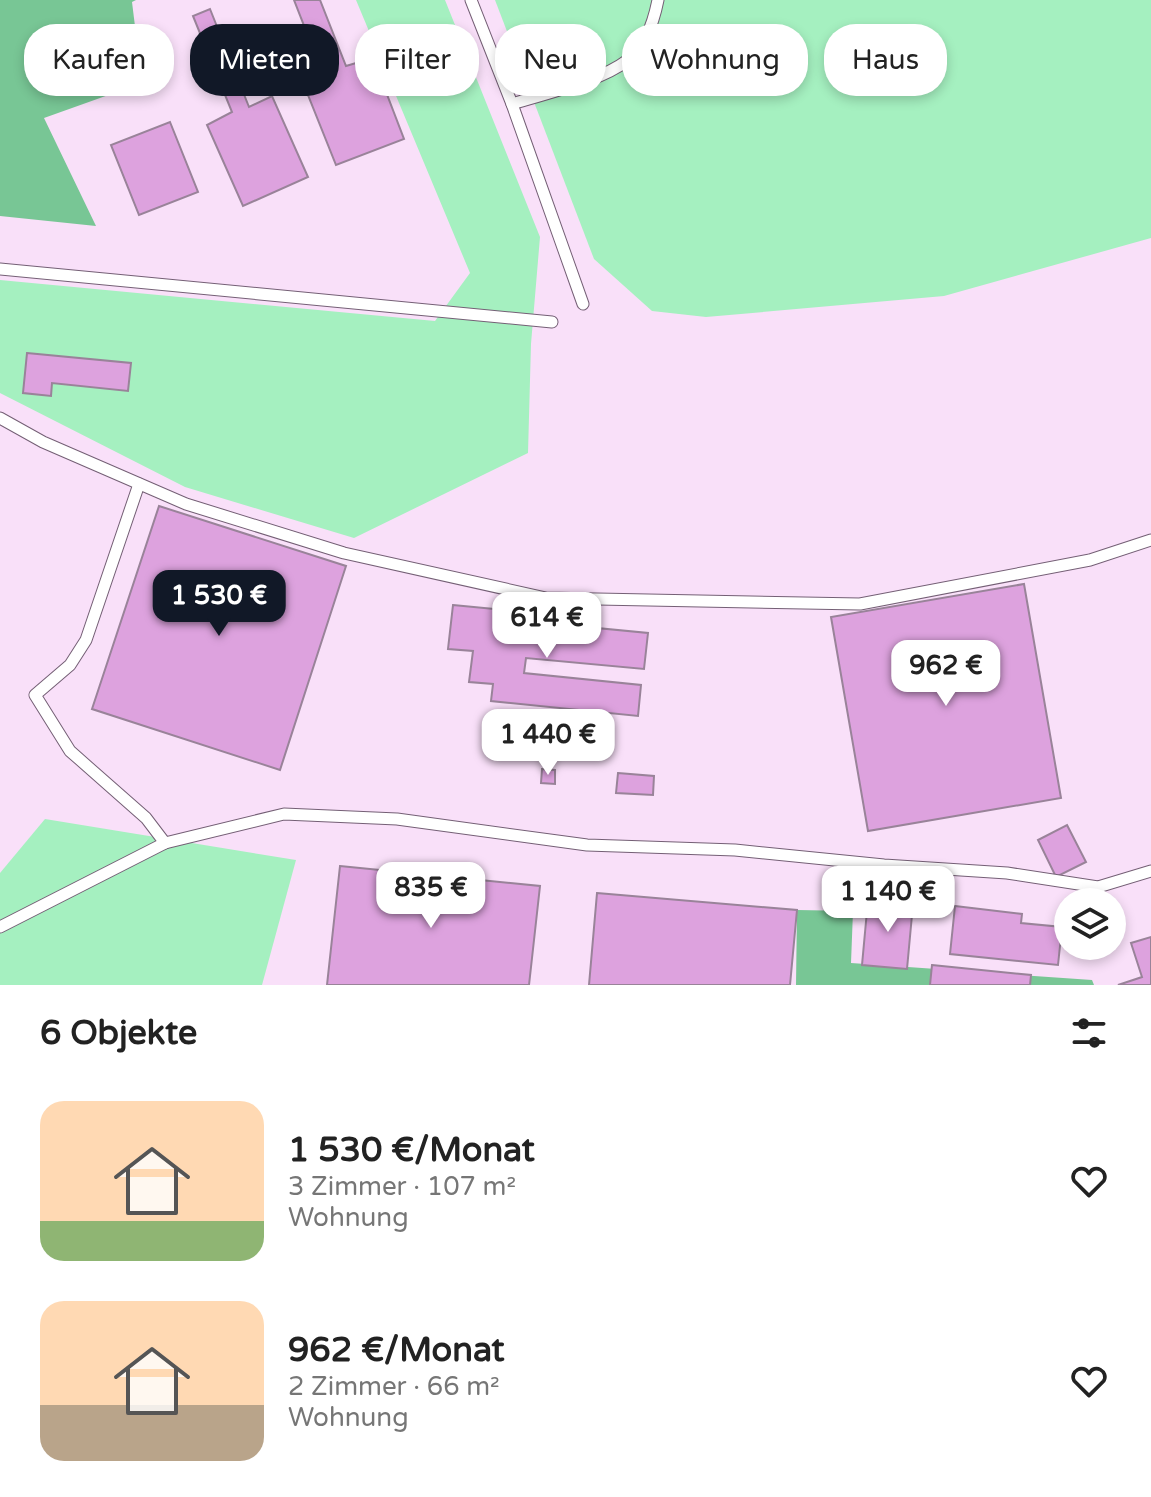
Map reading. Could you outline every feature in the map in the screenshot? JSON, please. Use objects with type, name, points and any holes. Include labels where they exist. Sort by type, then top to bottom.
[{"type":"lane","points":[[471,0],[512,104],[583,304]]},
{"type":"lane","points":[[512,104],[598,76],[630,59],[653,25],[658,0]]},
{"type":"lane","points":[[0,269],[552,322]]},
{"type":"lane","points":[[0,418],[43,442],[186,504],[344,553],[546,598],[860,604],[1090,560],[1151,540]]},
{"type":"lane","points":[[139,484],[86,640],[70,665],[35,695],[70,751],[146,818],[165,843]]},
{"type":"lane","points":[[0,927],[165,843],[284,814],[397,819],[587,845],[735,850],[1007,873],[1098,887],[1151,871]]},
{"type":"green space","points":[[0,0],[136,0],[132,2],[135,24],[24,24],[24,96],[106,96],[44,118],[96,226],[0,216]]},
{"type":"green space","points":[[356,0],[445,0],[455,24],[366,24]]},
{"type":"green space","points":[[495,0],[1151,0],[1151,238],[944,296],[706,317],[652,311],[594,259],[532,96],[606,96],[606,24],[504,24]]},
{"type":"green space","points":[[479,85],[540,237],[531,344],[528,453],[354,538],[185,487],[0,393],[0,280],[435,321],[470,273],[396,96],[479,96]]},
{"type":"green space","points":[[45,819],[296,860],[262,985],[0,985],[0,873]]},
{"type":"green space","points":[[797,910],[853,911],[851,963],[1092,980],[1094,985],[796,985]]},
{"type":"building","points":[[294,0],[320,0],[329,24],[303,24]]},
{"type":"building","points":[[210,9],[216,24],[196,24],[193,16]]},
{"type":"building","points":[[339,48],[346,66],[355,63],[355,96],[388,96],[404,139],[336,165],[308,96],[339,96]]},
{"type":"building","points":[[226,96],[245,96],[249,107],[272,96],[308,177],[243,206],[207,125],[232,112]]},
{"type":"building","points":[[170,122],[198,192],[139,215],[111,145]]},
{"type":"building","points":[[27,353],[131,363],[128,391],[52,383],[51,396],[23,393]]},
{"type":"building","points":[[159,506],[346,566],[280,770],[92,709]]},
{"type":"building","points":[[1024,584],[1061,798],[868,831],[831,617]]},
{"type":"building","points":[[453,605],[516,611],[515,620],[648,633],[644,669],[526,658],[524,673],[641,685],[638,716],[491,701],[493,684],[469,682],[473,651],[448,649]]},
{"type":"building","points":[[542,769],[555,770],[555,784],[541,783]]},
{"type":"building","points":[[618,773],[654,776],[653,795],[616,793]]},
{"type":"building","points":[[1067,825],[1086,862],[1056,877],[1038,840]]},
{"type":"building","points":[[340,866],[540,886],[529,985],[327,985]]},
{"type":"building","points":[[597,893],[797,910],[790,985],[589,985]]},
{"type":"building","points":[[868,900],[913,904],[907,969],[862,965]]},
{"type":"building","points":[[955,906],[1022,914],[1021,923],[1054,926],[1054,960],[1059,960],[1058,965],[950,954]]},
{"type":"building","points":[[1151,937],[1151,985],[1118,985],[1142,977],[1131,943]]},
{"type":"building","points":[[932,965],[1031,975],[1030,985],[930,985]]}]
